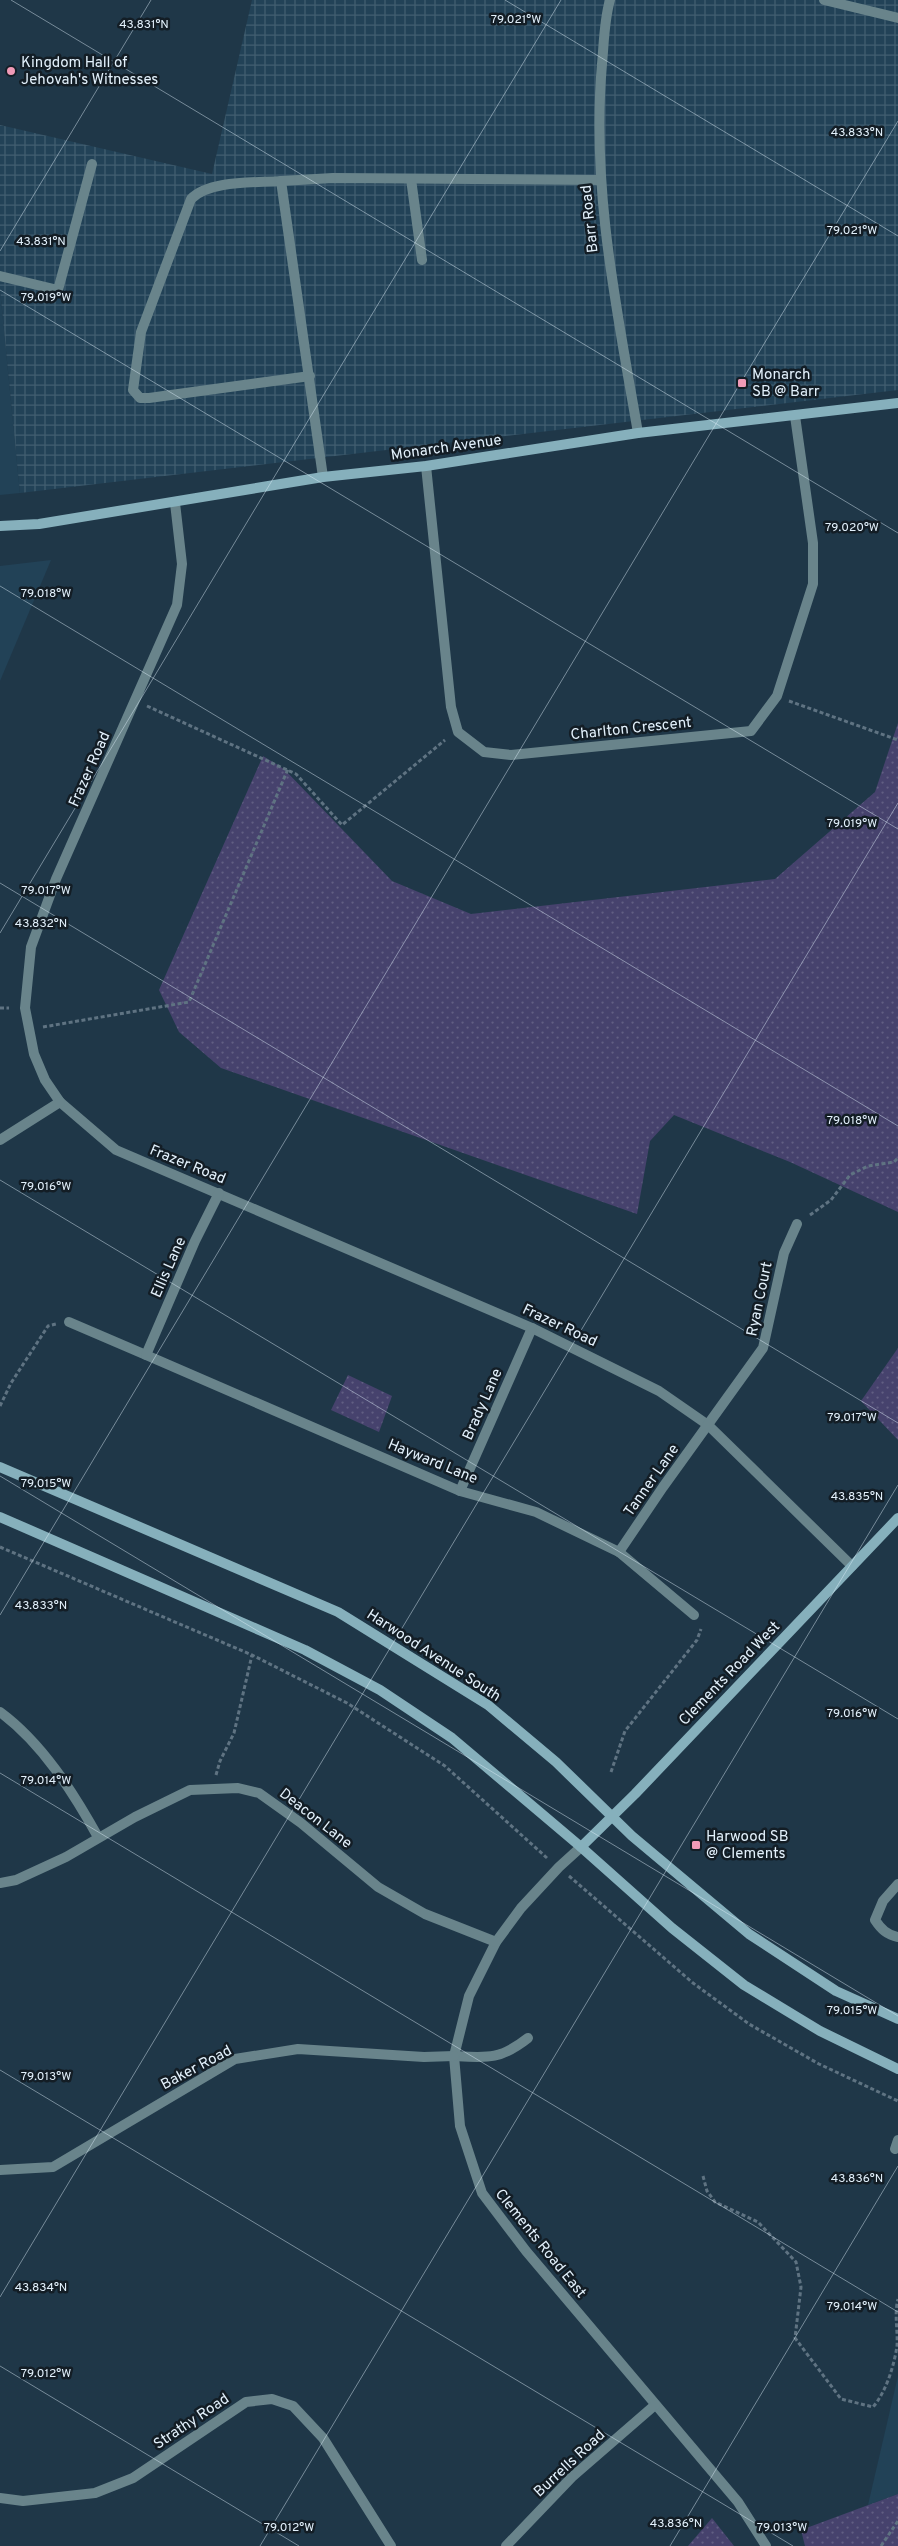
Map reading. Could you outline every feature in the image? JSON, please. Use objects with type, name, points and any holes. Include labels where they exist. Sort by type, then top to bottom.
[{"type":"main road","name":"Monarch Avenue","points":[[0,526],[39,524],[324,477],[426,466],[638,433],[898,403]]},
{"type":"main road","name":"Harwood Avenue South","points":[[0,1467],[338,1612],[488,1705],[556,1762],[611,1816],[749,1934],[836,1991],[898,2019]]},
{"type":"main road","points":[[0,1517],[305,1650],[380,1690],[452,1738],[581,1847],[672,1928],[744,1985],[820,2031],[898,2070]]},
{"type":"main road","name":"Clements Road West","points":[[581,1847],[898,1518]]},
{"type":"street","name":"Barr Road","points":[[610,0],[599,96],[600,180],[606,247],[638,433]]},
{"type":"street","points":[[824,0],[898,18]]},
{"type":"street","points":[[0,276],[58,290],[92,164]]},
{"type":"street","points":[[310,376],[149,398],[140,398],[135,395],[133,390],[141,332],[191,199],[198,191],[216,186],[333,178],[600,180]]},
{"type":"street","points":[[410,179],[422,260]]},
{"type":"street","points":[[281,181],[324,477]]},
{"type":"street","name":"Charlton Crescent","points":[[458,732],[484,752],[511,755],[751,732],[777,696],[813,584],[813,543],[795,416]]},
{"type":"street","points":[[426,466],[450,707],[458,732]]},
{"type":"street","name":"Frazer Road","points":[[175,503],[182,564],[177,605],[56,879],[31,947],[25,1008],[34,1054],[45,1080],[60,1102],[116,1150],[220,1192],[532,1328],[659,1391],[708,1425],[852,1566]]},
{"type":"street","points":[[0,1140],[60,1102]]},
{"type":"street","name":"Ellis Lane","points":[[146,1355],[195,1241],[220,1192]]},
{"type":"street","name":"Ryan Court","points":[[708,1425],[764,1348],[784,1253],[797,1224]]},
{"type":"street","name":"Hayward Lane","points":[[69,1322],[460,1491],[536,1512],[620,1552],[694,1615]]},
{"type":"street","name":"Brady Lane","points":[[460,1491],[532,1328]]},
{"type":"street","name":"Tanner Lane","points":[[620,1552],[708,1425]]},
{"type":"street","points":[[0,1712],[12,1721],[44,1754],[85,1814],[98,1837]]},
{"type":"street","name":"Deacon Lane","points":[[0,1883],[16,1880],[66,1857],[98,1837],[190,1790],[238,1788],[259,1793],[302,1823],[378,1887],[425,1914],[496,1942]]},
{"type":"street","name":"Clements Road East","points":[[581,1847],[559,1867],[521,1908],[496,1942],[469,1996],[454,2056],[460,2126],[482,2193],[526,2251],[738,2502],[766,2546]]},
{"type":"street","points":[[898,1884],[883,1901],[875,1920],[881,1929],[890,1936],[898,1937]]},
{"type":"street","name":"Baker Road","points":[[0,2170],[53,2167],[234,2060],[298,2049],[424,2057],[485,2058],[510,2052],[528,2038]]},
{"type":"street","name":"Strathy Road","points":[[0,2498],[23,2501],[95,2492],[133,2478],[246,2402],[272,2399],[293,2406],[323,2438],[391,2546]]},
{"type":"street","name":"Burrells Road","points":[[506,2546],[572,2477],[655,2405]]},
{"type":"path","points":[[777,696],[898,740]]},
{"type":"path","points":[[135,700],[288,769],[296,774],[342,825],[434,748],[458,732]]},
{"type":"path","points":[[29,1029],[189,1002],[288,769]]},
{"type":"path","points":[[797,1224],[831,1200],[850,1176],[868,1166],[894,1162],[898,1158]]},
{"type":"path","points":[[0,1406],[11,1383],[48,1326],[69,1322]]},
{"type":"path","points":[[0,1547],[252,1655],[347,1703],[445,1766],[541,1852]]},
{"type":"path","points":[[610,1772],[625,1731],[697,1640],[704,1621]]},
{"type":"path","points":[[213,1788],[220,1761],[234,1733],[252,1655]]},
{"type":"path","points":[[582,1889],[694,1983],[750,2024],[819,2064],[898,2101]]},
{"type":"path","points":[[702,2176],[707,2191],[715,2202],[758,2222],[796,2262],[801,2287],[795,2338],[840,2399],[873,2407],[882,2396],[897,2345],[895,2312],[898,2299]]},
{"type":"path","points":[[881,2546],[898,2521]]},
{"type":"shaded area","points":[[252,0],[898,0],[898,390],[20,493],[0,289],[0,125],[212,174]]},
{"type":"shaded area","points":[[0,289],[20,493],[0,495]]},
{"type":"shaded area","points":[[51,560],[0,681],[0,566]]},
{"type":"shaded area","points":[[898,723],[898,1212],[790,1162],[674,1115],[650,1141],[637,1214],[221,1068],[179,1032],[159,990],[263,756],[284,769],[392,881],[471,914],[775,879],[875,792]]},
{"type":"shaded area","points":[[898,1348],[898,1440],[861,1401]]},
{"type":"shaded area","points":[[348,1375],[392,1396],[379,1432],[331,1410]]},
{"type":"shaded area","points":[[898,2376],[898,2494],[868,2505]]},
{"type":"shaded area","points":[[898,2494],[898,2546],[805,2546],[801,2530]]},
{"type":"shaded area","points":[[712,2518],[734,2546],[688,2546]]},
{"type":"place","name":"Kingdom Hall of Jehovah's Witnesses","points":[[11,71]]},
{"type":"place","name":"Monarch SB @ Barr","points":[[742,383]]},
{"type":"place","name":"Harwood SB @ Clements","points":[[696,1845]]}]
